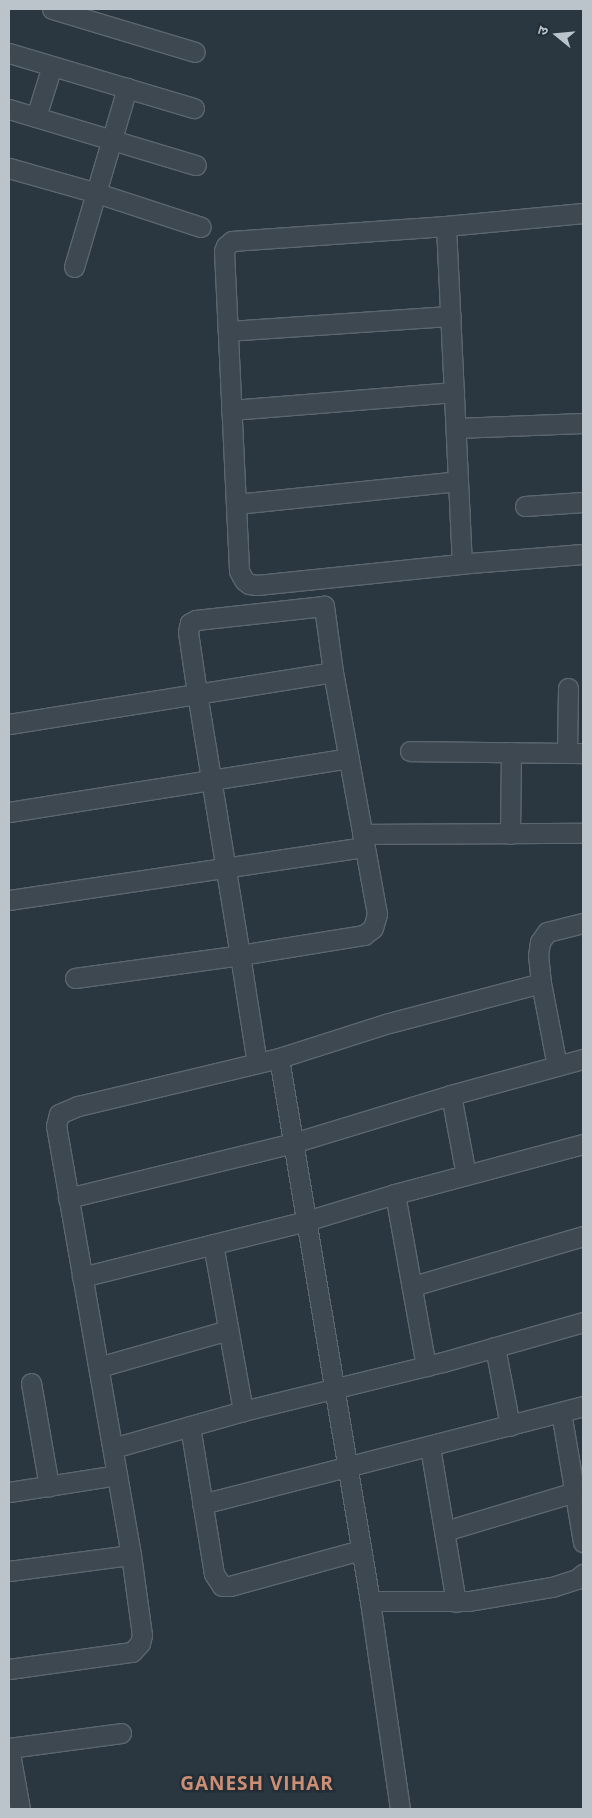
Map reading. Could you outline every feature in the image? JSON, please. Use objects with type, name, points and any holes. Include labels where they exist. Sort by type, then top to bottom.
[{"type":"street","points":[[52,9],[195,52]]},
{"type":"street","points":[[9,53],[194,108]]},
{"type":"street","points":[[36,117],[52,66]]},
{"type":"street","points":[[74,267],[127,88]]},
{"type":"street","points":[[9,109],[196,165]]},
{"type":"street","points":[[9,168],[97,193],[201,227]]},
{"type":"street","points":[[583,213],[446,226],[232,241],[226,246],[224,251],[239,571],[244,580],[249,584],[258,585],[462,564],[583,554]]},
{"type":"street","points":[[446,226],[462,564]]},
{"type":"street","points":[[228,331],[450,316]]},
{"type":"street","points":[[231,410],[454,392]]},
{"type":"street","points":[[456,428],[583,423]]},
{"type":"street","points":[[236,504],[458,481]]},
{"type":"street","points":[[525,506],[583,502]]},
{"type":"street","points":[[75,978],[240,955],[364,935],[372,928],[377,914],[333,672],[320,579]]},
{"type":"street","points":[[257,1063],[188,632],[190,623],[208,618],[324,606]]},
{"type":"street","points":[[9,724],[333,672]]},
{"type":"street","points":[[410,751],[575,753],[568,688]]},
{"type":"street","points":[[510,834],[511,752]]},
{"type":"street","points":[[9,812],[211,778],[349,758]]},
{"type":"street","points":[[9,900],[225,866],[363,840],[583,833]]},
{"type":"street","points":[[557,1066],[541,984],[538,956],[540,942],[547,932],[583,923]]},
{"type":"street","points":[[9,1669],[123,1654],[137,1649],[140,1643],[142,1627],[113,1448],[56,1126],[59,1114],[78,1106],[279,1058],[389,1023],[541,984]]},
{"type":"street","points":[[279,1058],[370,1601],[400,1809]]},
{"type":"street","points":[[68,1198],[293,1143],[451,1095],[583,1059]]},
{"type":"street","points":[[451,1095],[466,1175]]},
{"type":"street","points":[[82,1277],[306,1221],[395,1194],[583,1144]]},
{"type":"street","points":[[395,1194],[426,1366]]},
{"type":"street","points":[[413,1286],[583,1236]]},
{"type":"street","points":[[213,1244],[243,1411]]},
{"type":"street","points":[[113,1448],[243,1411],[426,1366],[583,1322]]},
{"type":"street","points":[[99,1367],[228,1330]]},
{"type":"street","points":[[495,1347],[510,1426]]},
{"type":"street","points":[[31,1383],[49,1486]]},
{"type":"street","points":[[202,1504],[430,1447],[583,1406]]},
{"type":"street","points":[[561,1412],[583,1542]]},
{"type":"street","points":[[190,1426],[214,1574],[222,1586],[230,1586],[361,1550]]},
{"type":"street","points":[[430,1447],[456,1602]]},
{"type":"street","points":[[9,1492],[117,1475]]},
{"type":"street","points":[[444,1531],[575,1492]]},
{"type":"street","points":[[9,1571],[131,1555]]},
{"type":"street","points":[[370,1601],[456,1602],[552,1587],[577,1579],[583,1574]]},
{"type":"street","points":[[20,1809],[9,1748],[121,1733]]},
{"type":"district","name":"GANESH VIHAR","points":[[257,1784]]}]
